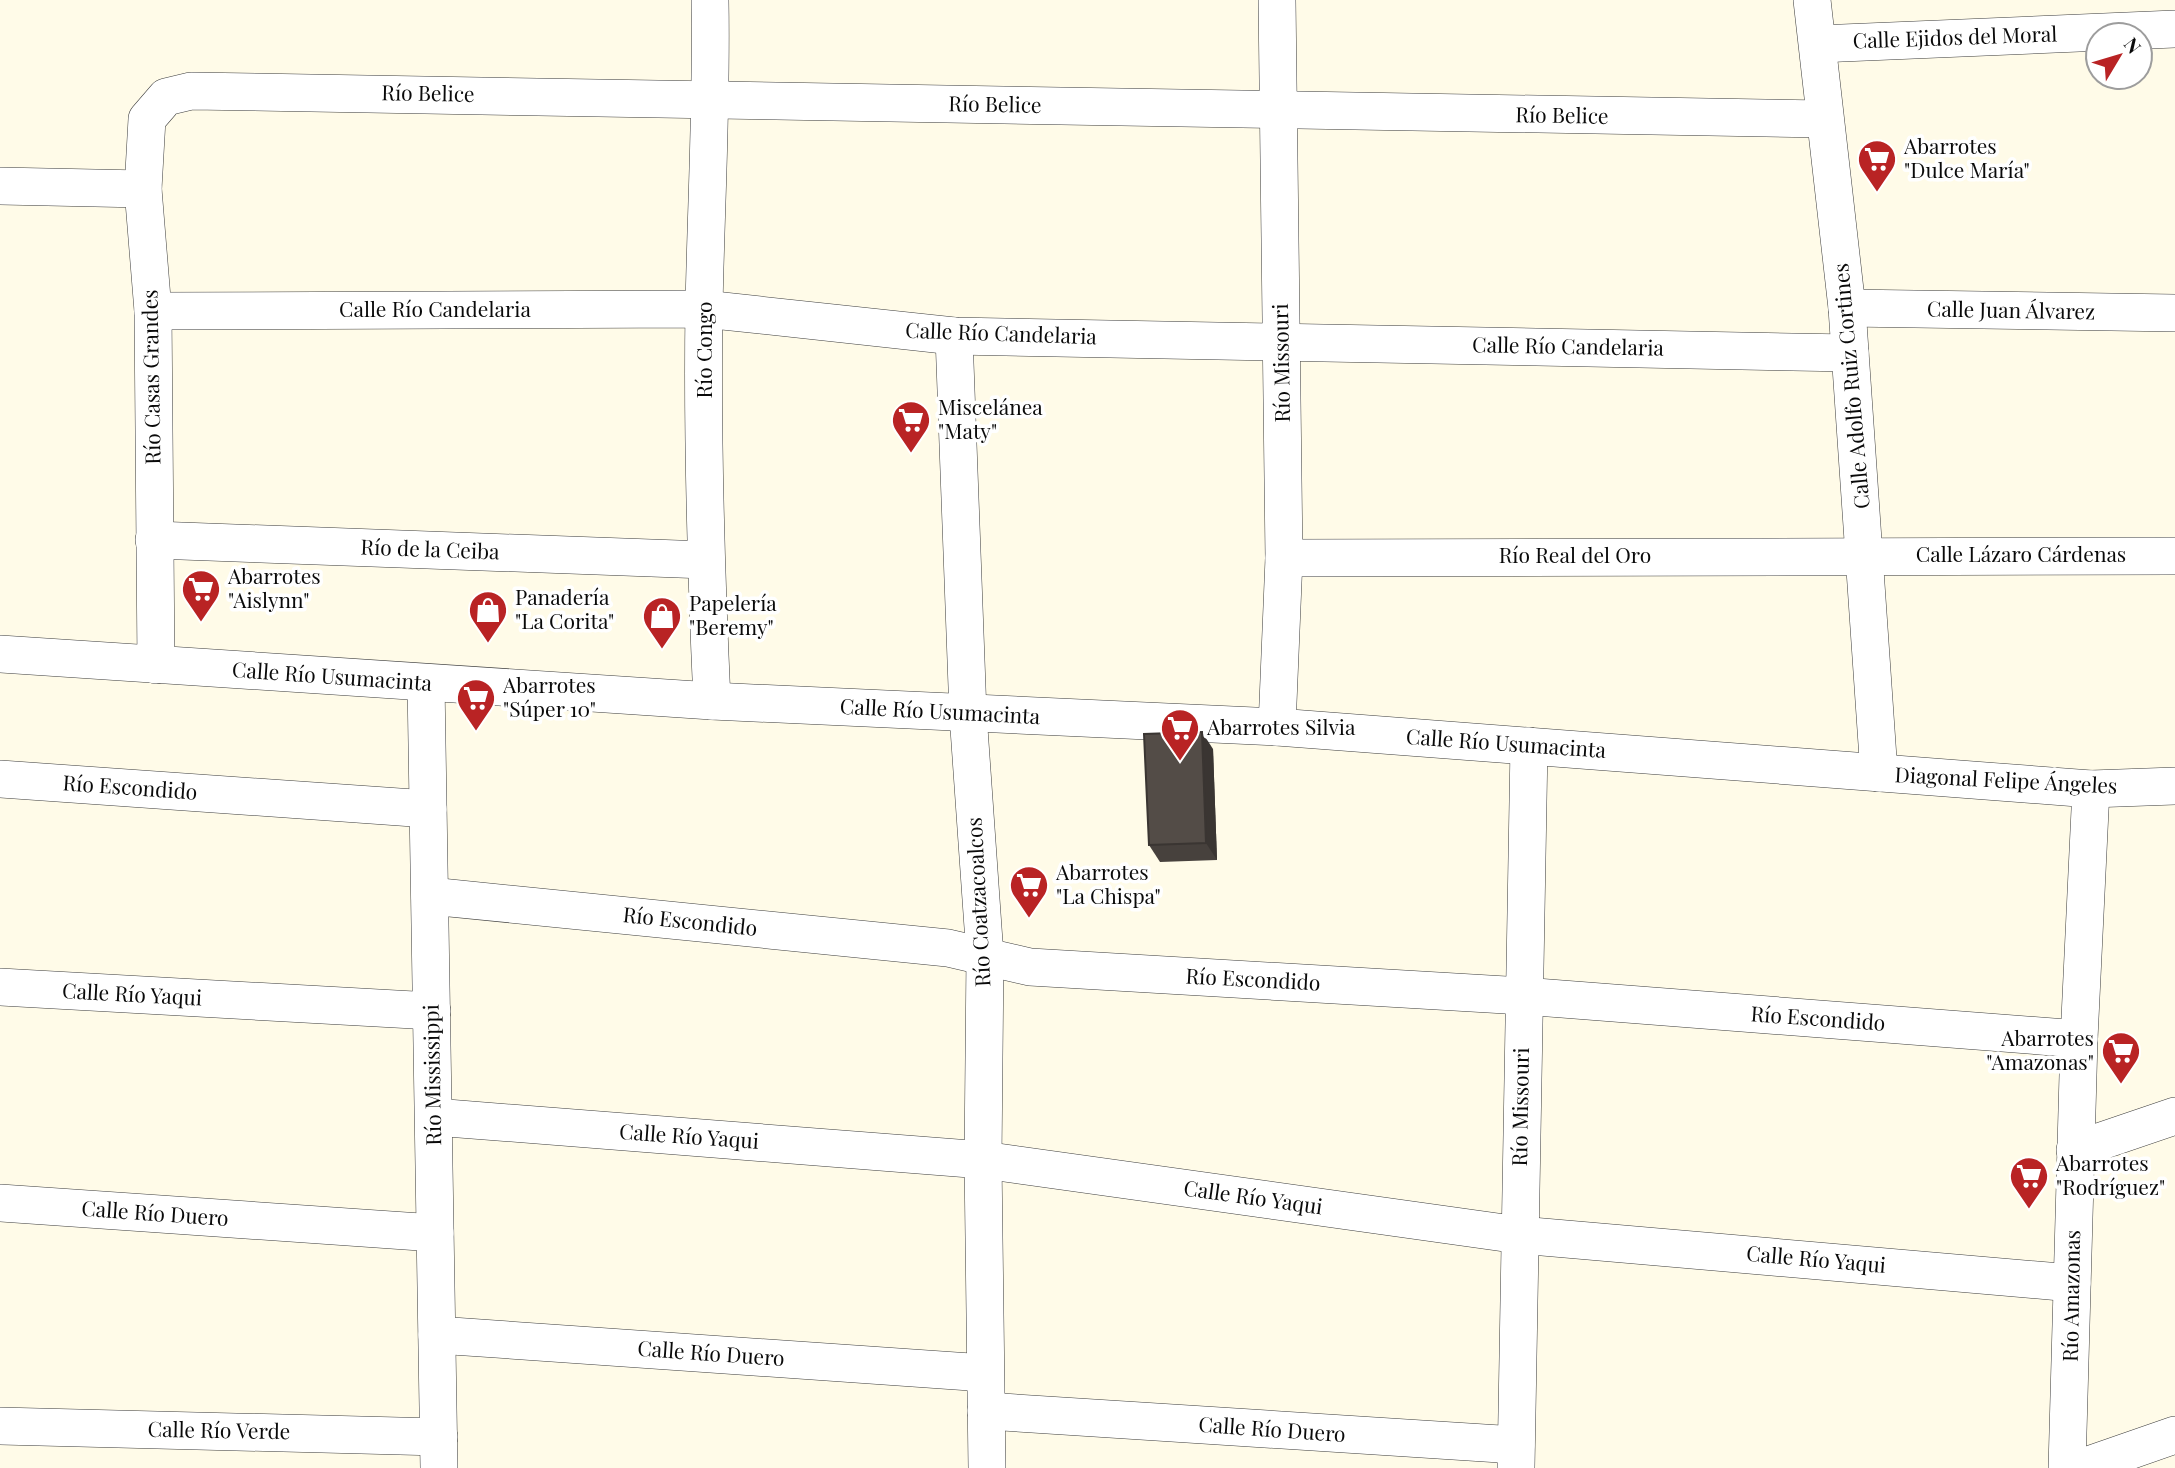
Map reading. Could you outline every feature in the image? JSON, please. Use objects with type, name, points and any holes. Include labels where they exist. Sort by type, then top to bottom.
[{"type":"street","name":"Río Congo","points":[[710,0],[712,98],[704,309],[706,560],[712,701]]},
{"type":"street","name":"Río Missouri","points":[[1277,0],[1284,558],[1277,727]]},
{"type":"street","name":"Calle Adolfo Ruiz Cortines","points":[[1812,0],[1847,308],[1879,773]]},
{"type":"street","name":"Calle Ejidos del Moral","points":[[1818,44],[2175,29]]},
{"type":"street","name":"Río Belice","points":[[166,97],[191,91],[712,98],[1277,112],[1824,119]]},
{"type":"street","name":"Río Casas Grandes","points":[[156,665],[153,311],[143,189],[147,119],[166,97]]},
{"type":"street","points":[[0,187],[143,189]]},
{"type":"street","name":"Calle Juan Álvarez","points":[[1847,308],[2175,313]]},
{"type":"street","name":"Calle Río Candelaria","points":[[153,311],[704,309],[954,336],[1850,353]]},
{"type":"street","name":"Río Coatzacoalcos","points":[[954,336],[968,714],[985,956],[983,1160],[987,1468]]},
{"type":"street","name":"Río de la Ceiba","points":[[154,540],[706,560]]},
{"type":"street","name":"Río Real del Oro","points":[[1284,558],[1866,555]]},
{"type":"street","name":"Calle Lázaro Cárdenas","points":[[1866,555],[2175,556]]},
{"type":"street","name":"Calle Río Usumacinta","points":[[0,654],[712,701],[1277,727],[1879,773]]},
{"type":"street","name":"Río Mississippi","points":[[426,683],[439,1452]]},
{"type":"street","name":"Río Missouri","points":[[1516,1457],[1530,746]]},
{"type":"street","name":"Diagonal Felipe Ángeles","points":[[1879,773],[2091,789],[2175,786]]},
{"type":"street","name":"Río Escondido","points":[[0,779],[428,809]]},
{"type":"street","name":"Río Amazonas","points":[[2067,1468],[2078,1039],[2091,789]]},
{"type":"street","name":"Río Escondido","points":[[430,896],[948,947],[1030,967],[1523,996],[2078,1039]]},
{"type":"street","name":"Calle Río Yaqui","points":[[0,987],[432,1011]]},
{"type":"street","points":[[2076,1150],[2175,1116]]},
{"type":"street","name":"Calle Río Yaqui","points":[[433,1117],[983,1160],[1519,1235],[2072,1283]]},
{"type":"street","name":"Calle Río Duero","points":[[0,1203],[435,1233]]},
{"type":"street","name":"Calle Río Duero","points":[[437,1335],[985,1373]]},
{"type":"street","name":"Calle Río Duero","points":[[986,1411],[1516,1457]]},
{"type":"street","name":"Calle Río Verde","points":[[0,1426],[439,1452]]},
{"type":"street","points":[[2080,1468],[2175,1435]]},
{"type":"building","points":[[1202,732],[1206,843],[1149,845],[1144,734]]},
{"type":"place","name":"Abarrotes \"Dulce María\"","points":[[1877,193]]},
{"type":"place","name":"Miscelánea \"Maty\"","points":[[911,454]]},
{"type":"place","name":"Abarrotes \"Aislynn\"","points":[[201,623]]},
{"type":"place","name":"Panadería \"La Corita\"","points":[[488,644]]},
{"type":"place","name":"Papelería \"Beremy\"","points":[[662,650]]},
{"type":"place","name":"Abarrotes \"Súper 10\"","points":[[476,732]]},
{"type":"place","name":"Abarrotes Silvia","points":[[1180,762]]},
{"type":"place","name":"Abarrotes \"La Chispa\"","points":[[1029,919]]},
{"type":"place","name":"Abarrotes \"Amazonas\"","points":[[2121,1085]]},
{"type":"place","name":"Abarrotes \"Rodríguez\"","points":[[2029,1210]]}]
